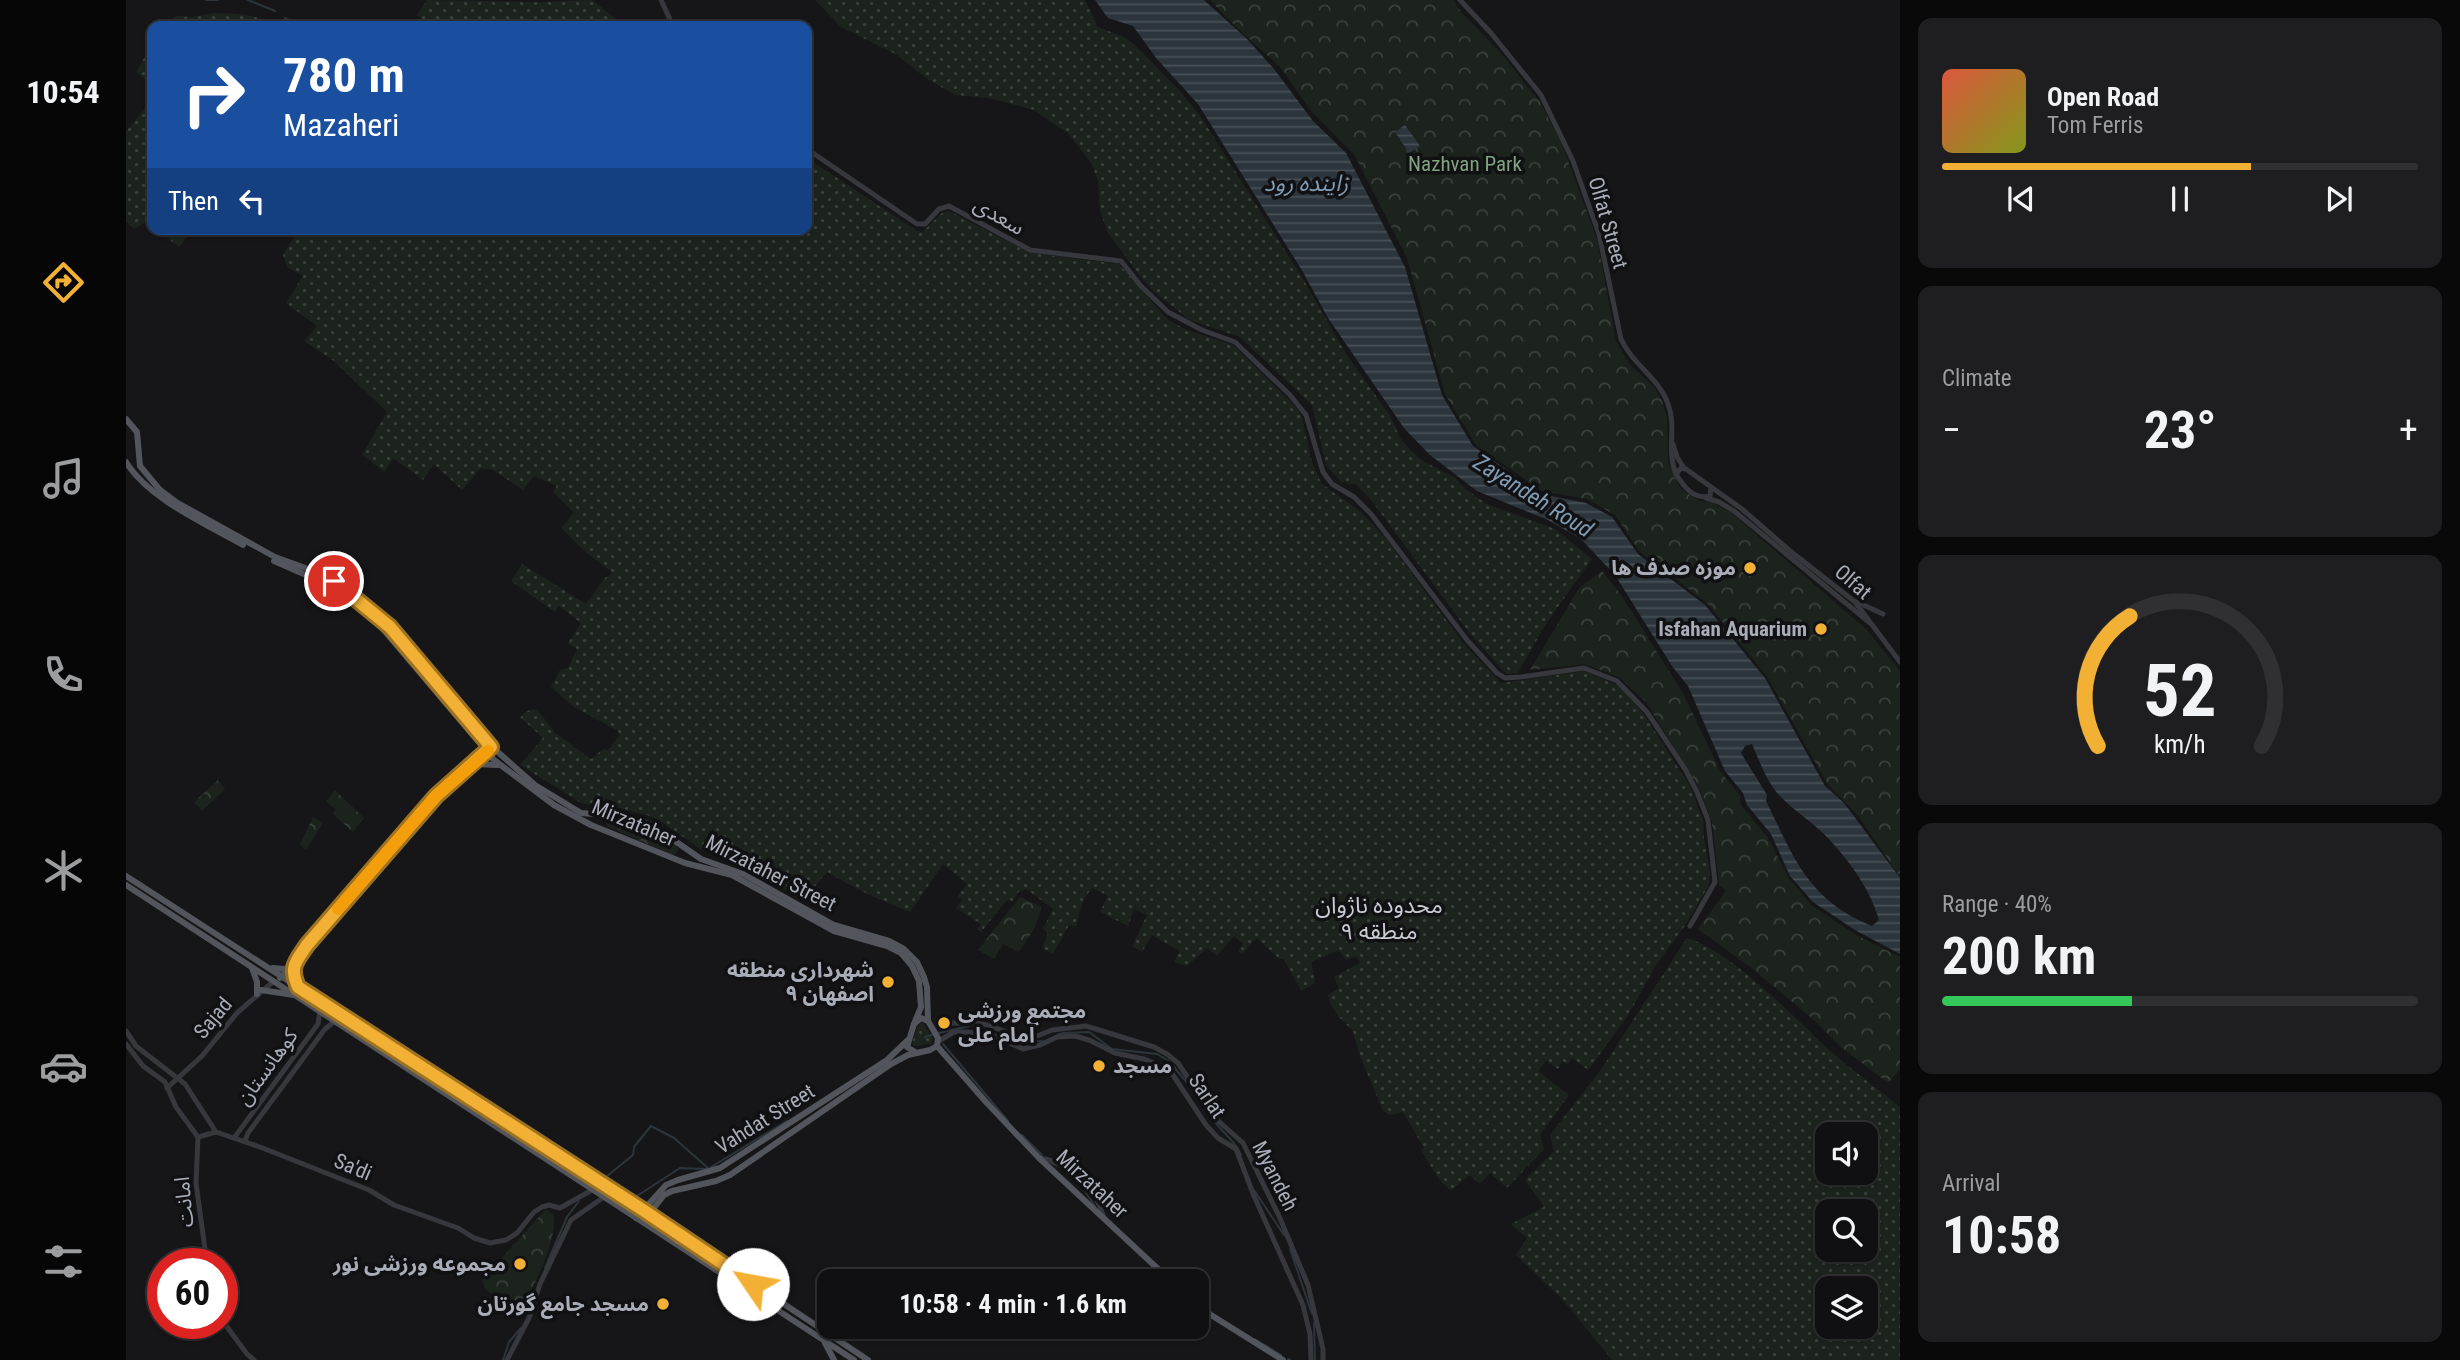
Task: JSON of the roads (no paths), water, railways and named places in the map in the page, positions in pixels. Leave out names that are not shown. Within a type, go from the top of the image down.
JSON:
[{"type":"main road","name":"Mirzataher Street","points":[[126,419],[137,432],[141,466],[149,478],[176,502],[275,557],[307,571]]},
{"type":"main road","points":[[126,461],[138,455]]},
{"type":"main road","name":"Mirzataher Street","points":[[126,461],[133,471],[174,506],[262,555],[318,575],[353,596],[390,627],[488,750]]},
{"type":"main road","name":"Mirzataher Street","points":[[318,575],[386,631],[477,743],[556,799],[581,813],[616,815],[640,820],[666,833],[701,859],[743,874],[834,925],[889,941],[904,949],[917,962],[924,977],[928,991],[929,1020]]},
{"type":"main road","points":[[475,760],[477,743]]},
{"type":"main road","points":[[274,981],[293,965],[312,939],[438,794],[488,750]]},
{"type":"main road","name":"Mirzataher","points":[[488,750],[500,766],[554,805],[604,831],[697,867],[732,875],[834,931],[887,946],[901,953],[912,966],[919,981],[920,1007],[914,1024]]},
{"type":"main road","points":[[475,760],[500,766]]},
{"type":"main road","points":[[604,815],[601,821],[604,831]]},
{"type":"main road","points":[[674,858],[683,845]]},
{"type":"main road","points":[[126,876],[646,1212],[865,1359]]},
{"type":"main road","points":[[126,885],[817,1336]]},
{"type":"main road","points":[[268,967],[285,969],[293,965]]},
{"type":"main road","points":[[293,965],[293,975],[298,987]]},
{"type":"main road","points":[[251,966],[259,992],[296,995]]},
{"type":"main road","points":[[921,1018],[929,1020],[938,1044],[930,1050],[917,1052],[908,1047],[914,1024],[921,1018]]},
{"type":"main road","name":"Vahdat Street","points":[[640,1220],[673,1181],[720,1168],[880,1065],[896,1054],[909,1039]]},
{"type":"main road","name":"Mirzataher","points":[[938,1044],[986,1102],[1039,1158],[1158,1269]]},
{"type":"main road","name":"Vahdat Street","points":[[654,1202],[672,1191],[724,1178],[891,1064],[917,1052]]},
{"type":"main road","points":[[772,1133],[770,1138],[778,1142]]},
{"type":"main road","points":[[758,1142],[765,1143],[766,1150]]},
{"type":"main road","points":[[630,1202],[654,1202],[660,1222]]},
{"type":"main road","points":[[1209,1313],[1283,1360]]},
{"type":"main road","points":[[822,1339],[834,1360]]},
{"type":"main road","points":[[822,1339],[854,1360]]},
{"type":"street","points":[[661,0],[671,21]]},
{"type":"street","name":"Olfat Street","points":[[1460,0],[1532,84],[1550,112],[1573,161],[1595,221],[1621,339],[1632,359],[1663,393],[1671,411],[1671,453],[1676,474]]},
{"type":"street","name":"سعدی","points":[[812,152],[917,224],[926,224],[940,209],[949,206],[1030,250],[1121,261],[1141,286],[1168,312],[1202,330],[1235,342],[1290,394],[1306,415],[1323,472],[1332,484],[1354,497],[1371,514],[1467,640],[1497,673],[1506,678],[1584,668],[1617,681],[1636,699],[1685,769],[1708,820],[1715,882],[1690,926]]},
{"type":"street","points":[[1672,430],[1677,457],[1684,468],[1678,469],[1676,474],[1692,493],[1706,498],[1712,494],[1711,487]]},
{"type":"street","name":"Olfat","points":[[1684,468],[1724,496],[1857,604],[1872,625]]},
{"type":"street","points":[[1719,502],[1718,497],[1724,496]]},
{"type":"street","name":"Olfat","points":[[1706,498],[1734,511],[1872,625]]},
{"type":"street","points":[[1854,612],[1857,604],[1883,614]]},
{"type":"street","points":[[1872,625],[1900,662]]},
{"type":"street","name":"Sajad","points":[[167,1088],[180,1079],[202,1056],[236,1013],[274,981]]},
{"type":"street","name":"کوهانستان","points":[[234,1138],[318,1024],[320,1011]]},
{"type":"street","name":"کوهانستان","points":[[245,1141],[248,1133],[325,1029],[335,1021]]},
{"type":"street","points":[[318,1024],[323,1022],[325,1029]]},
{"type":"street","name":"Myandeh","points":[[943,1023],[953,1028],[981,1027],[1021,1037],[1086,1026],[1154,1047],[1178,1063],[1215,1118],[1243,1143],[1288,1235],[1323,1349],[1323,1360]]},
{"type":"street","name":"Sarlat","points":[[953,1028],[981,1027],[994,1037],[1023,1049],[1057,1037],[1074,1036],[1115,1053],[1160,1064],[1169,1069],[1206,1125],[1236,1149],[1254,1196],[1303,1287],[1311,1360]]},
{"type":"street","points":[[938,1044],[953,1028]]},
{"type":"street","points":[[126,1031],[136,1046],[159,1066],[180,1079],[216,1132],[198,1138],[176,1107],[165,1082],[143,1066],[126,1044]]},
{"type":"street","name":"Sa'di","points":[[216,1132],[369,1190],[394,1205],[458,1228],[490,1243],[515,1234],[534,1212],[542,1207],[560,1208],[592,1190]]},
{"type":"street","name":"امانت","points":[[198,1138],[196,1183],[205,1248]]},
{"type":"street","points":[[1039,1158],[1062,1163],[1077,1174],[1099,1200],[1104,1218]]},
{"type":"street","points":[[506,1360],[529,1318],[540,1284],[571,1220],[604,1198]]},
{"type":"street","name":"Myandeh","points":[[1276,1241],[1288,1235]]},
{"type":"street","points":[[236,1339],[254,1360]]},
{"type":"water","name":"زاینده رود","points":[[1095,0],[1204,0],[1247,39],[1274,69],[1313,121],[1346,153],[1405,267],[1442,395],[1473,446],[1541,494],[1586,503],[1612,517],[1638,554],[1705,605],[1765,678],[1825,786],[1844,803],[1900,878],[1900,954],[1855,930],[1813,902],[1790,876],[1771,834],[1747,805],[1743,793],[1725,771],[1688,686],[1672,666],[1615,575],[1581,539],[1548,520],[1477,491],[1430,455],[1404,428],[1328,318],[1303,272],[1198,104],[1157,59],[1133,26],[1108,18]],"holes":[[[1752,744],[1775,790],[1825,835],[1857,874],[1879,920],[1872,926],[1832,904],[1795,859],[1766,801],[1767,795],[1741,753],[1745,746]]]},
{"type":"water","points":[[1405,125],[1420,146],[1409,153],[1395,132]]},
{"type":"waterway","points":[[206,0],[218,0]]},
{"type":"waterway","points":[[248,0],[275,11]]},
{"type":"waterway","points":[[285,18],[291,21]]},
{"type":"waterway","points":[[939,1033],[969,1026]]},
{"type":"waterway","points":[[1057,1035],[1089,1032],[1112,1049],[1157,1054],[1169,1061],[1194,1091]]},
{"type":"waterway","points":[[1001,1033],[1025,1042],[1042,1041]]},
{"type":"waterway","points":[[925,1037],[934,1034]]},
{"type":"waterway","points":[[943,1044],[1008,1121]]},
{"type":"waterway","points":[[1213,1119],[1236,1145],[1241,1155]]},
{"type":"waterway","points":[[711,1167],[787,1121]]},
{"type":"waterway","points":[[601,1181],[633,1155],[634,1147],[651,1126],[674,1138],[708,1168]]},
{"type":"waterway","points":[[1022,1135],[1042,1155]]},
{"type":"waterway","points":[[1051,1163],[1065,1169]]},
{"type":"waterway","points":[[637,1196],[680,1168],[706,1169]]},
{"type":"waterway","points":[[1075,1176],[1095,1206]]},
{"type":"waterway","points":[[1254,1190],[1284,1235]]},
{"type":"waterway","points":[[545,1268],[567,1217],[579,1201]]},
{"type":"waterway","points":[[1290,1249],[1312,1314]]},
{"type":"waterway","points":[[1314,1323],[1315,1360]]},
{"type":"waterway","points":[[503,1360],[509,1342],[521,1328]]},
{"type":"waterway","points":[[1255,1339],[1281,1355]]},
{"type":"place","name":"موزه صدف ها","points":[[1750,568]]},
{"type":"place","name":"Isfahan Aquarium","points":[[1821,629]]},
{"type":"place","name":"شهرداری منطقه ۹ اصفهان","points":[[888,982]]},
{"type":"place","name":"مجتمع ورزشی امام علی","points":[[944,1023]]},
{"type":"place","name":"مسجد","points":[[1099,1066]]},
{"type":"place","name":"مجموعه ورزشی نور","points":[[520,1264]]},
{"type":"place","name":"مسجد جامع گورتان","points":[[663,1304]]},
{"type":"district","name":"محدوده ناژوان منطقه ۹","points":[[1379,918]]},
{"type":"park label","name":"Nazhvan Park","points":[[1465,164]]},
{"type":"water label","name":"Zayandeh Roud","points":[[1533,496]]}]
